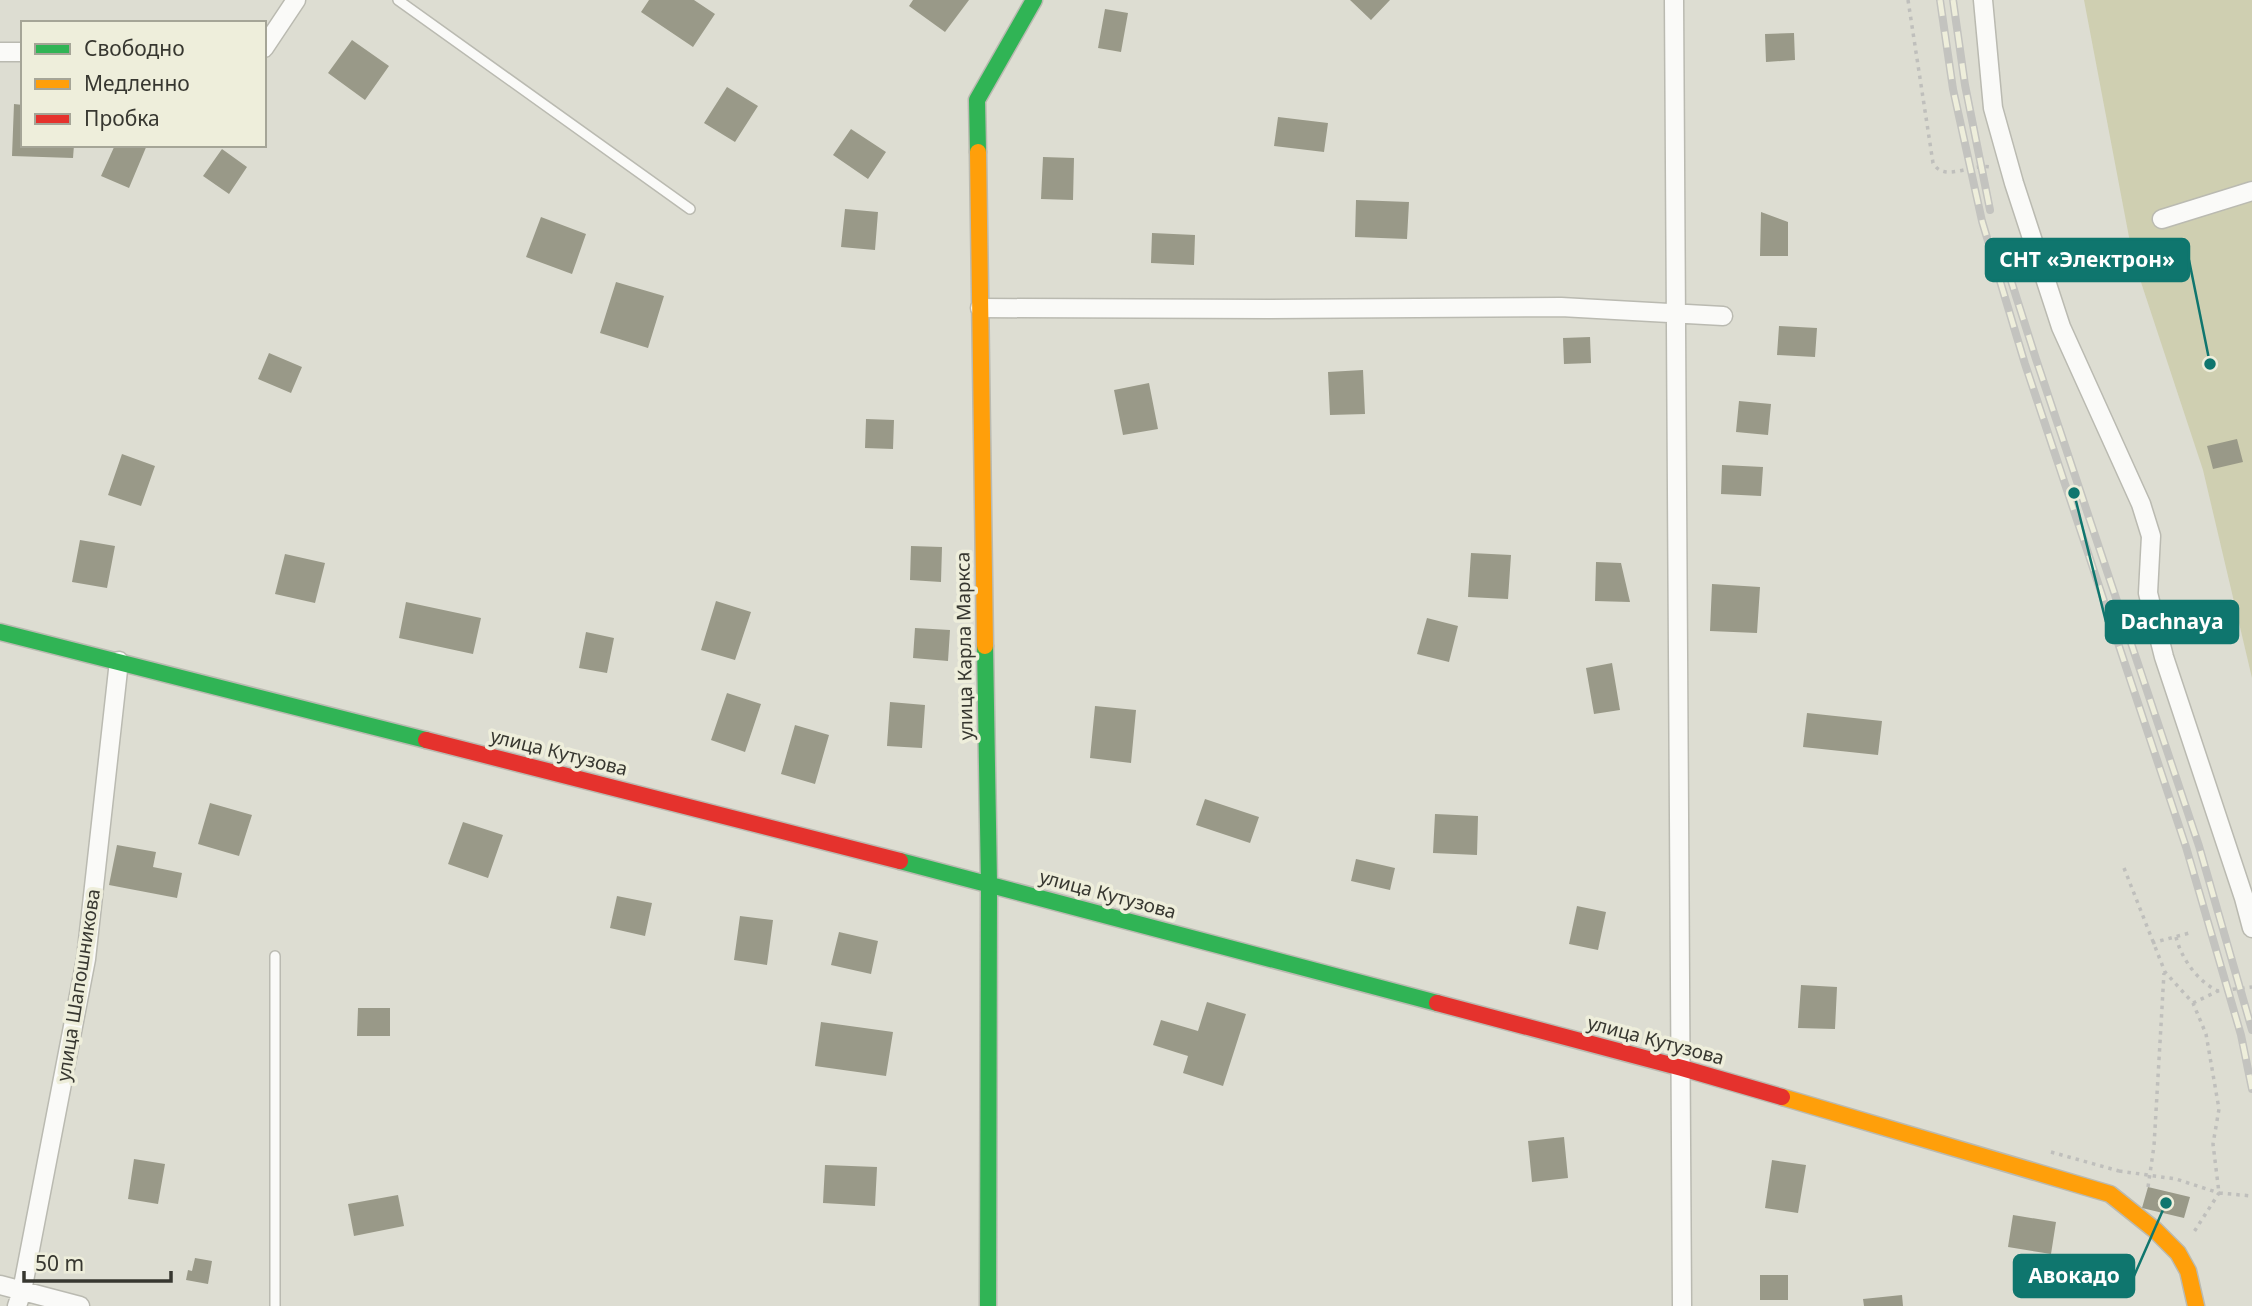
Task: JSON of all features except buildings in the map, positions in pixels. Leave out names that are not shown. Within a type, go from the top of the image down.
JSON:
[{"type":"street","points":[[266,45],[296,0]]},
{"type":"street","name":"улица Карла Маркса","points":[[988,1306],[989,884],[977,100],[1034,0]]},
{"type":"street","points":[[1674,0],[1682,1306]]},
{"type":"street","points":[[1983,0],[1993,107],[2014,183],[2061,327],[2141,504],[2151,536],[2148,593],[2161,644],[2248,897],[2252,928]]},
{"type":"street","points":[[0,52],[21,52]]},
{"type":"street","points":[[2162,219],[2252,191]]},
{"type":"street","points":[[980,308],[1269,310],[1561,307],[1723,316]]},
{"type":"street","name":"улица Кутузова","points":[[0,632],[989,884],[1682,1068],[2110,1194],[2180,1254]]},
{"type":"street","name":"улица Шапошникова","points":[[19,1298],[86,959],[119,661]]},
{"type":"street","points":[[2180,1254],[2192,1281],[2196,1306]]},
{"type":"street","points":[[0,1285],[19,1298],[80,1306]]},
{"type":"lane","points":[[398,0],[690,209]]},
{"type":"lane","points":[[275,956],[275,1306]]},
{"type":"path","points":[[1908,0],[1933,163],[1944,173],[1981,165],[2000,169],[2014,183]]},
{"type":"path","points":[[2124,868],[2165,972],[2193,1003],[2206,1034],[2219,1109],[2213,1144],[2219,1193],[2180,1254]]},
{"type":"path","points":[[2152,943],[2193,932]]},
{"type":"path","points":[[2176,937],[2191,967],[2209,987],[2218,991]]},
{"type":"path","points":[[2148,1187],[2154,1146],[2165,972]]},
{"type":"path","points":[[2193,1003],[2218,991],[2252,988]]},
{"type":"path","points":[[2110,1194],[2119,1171],[2176,1179],[2219,1193],[2252,1196]]},
{"type":"green space","points":[[2084,0],[2252,0],[2252,678],[2203,470],[2133,258]]},
{"type":"railway","points":[[1940,0],[1953,89],[1982,221],[2025,364],[2186,847],[2241,1035],[2252,1089]]},
{"type":"railway","points":[[1953,0],[1965,85],[1990,210]]},
{"type":"railway","points":[[2009,274],[2199,846],[2252,1030]]},
{"type":"traffic: fast","points":[[978,152],[977,100],[1034,0]]},
{"type":"traffic: fast","points":[[0,632],[426,740]]},
{"type":"traffic: fast","points":[[985,646],[989,884],[988,1306]]},
{"type":"traffic: fast","points":[[900,861],[1437,1003]]},
{"type":"traffic: slow","points":[[978,152],[985,646]]},
{"type":"traffic: slow","points":[[1782,1097],[2110,1194],[2155,1230],[2178,1253],[2188,1271],[2196,1306]]},
{"type":"traffic: jam","points":[[426,740],[900,861]]},
{"type":"traffic: jam","points":[[1437,1003],[1782,1097]]},
{"type":"place","name":"СНТ «Электрон»","points":[[2210,364]]},
{"type":"place","name":"Dachnaya","points":[[2074,493]]},
{"type":"place","name":"Авокадо","points":[[2166,1203]]}]
